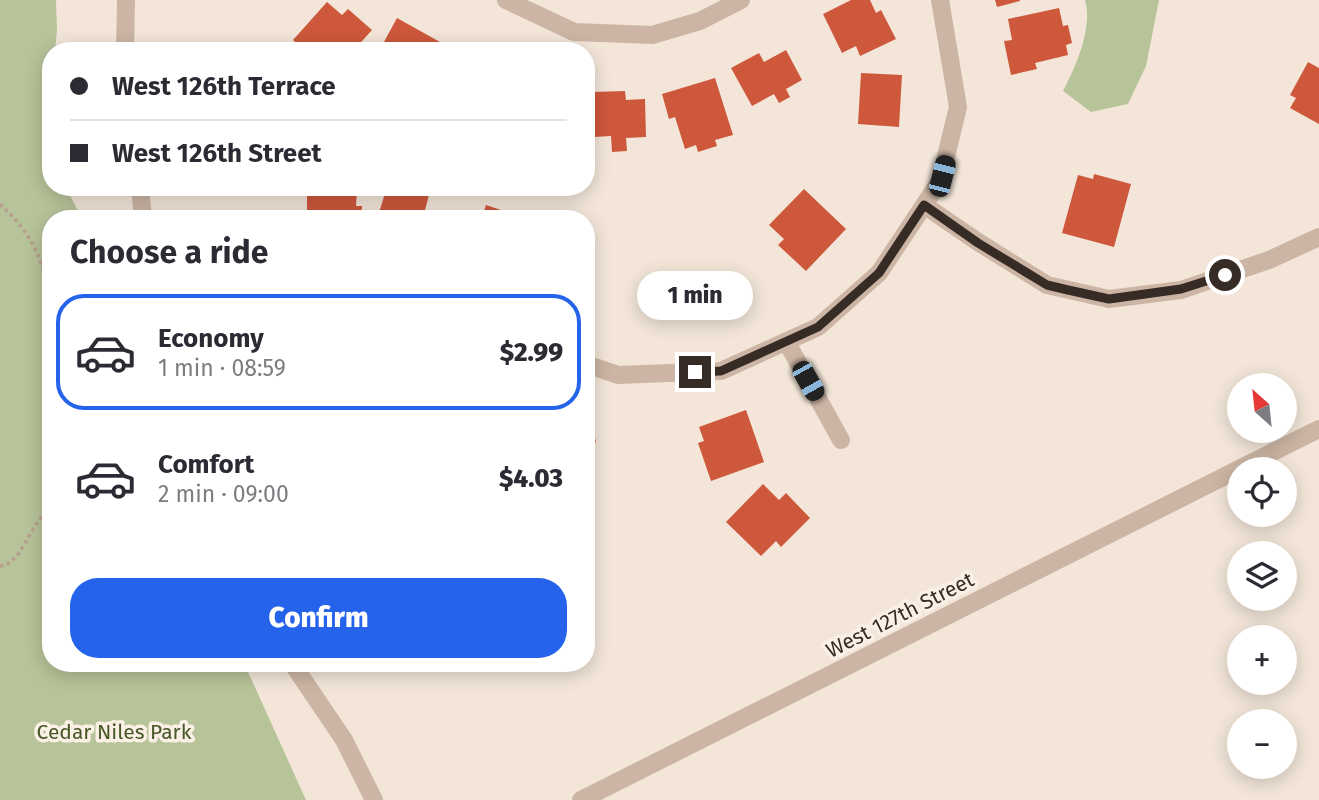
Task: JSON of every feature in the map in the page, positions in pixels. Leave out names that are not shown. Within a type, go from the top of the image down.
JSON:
[{"type":"street","points":[[125,42],[126,0]]},
{"type":"street","points":[[506,0],[574,32],[652,36],[700,21],[741,0]]},
{"type":"street","points":[[595,367],[618,375],[721,371],[818,327],[879,273],[940,181],[958,107],[940,0]]},
{"type":"street","points":[[924,205],[978,243],[1047,285],[1109,299],[1181,289],[1269,260],[1319,237]]},
{"type":"street","points":[[786,341],[841,440]]},
{"type":"street","name":"West 127th Street","points":[[1263,457],[1319,429]]},
{"type":"street","name":"West 127th Street","points":[[581,800],[1227,475]]},
{"type":"street","points":[[298,672],[344,740],[374,800]]},
{"type":"path","points":[[0,204],[27,233],[42,264]]},
{"type":"path","points":[[0,566],[8,565],[14,560],[42,515]]},
{"type":"green space","name":"Cedar Niles Park","points":[[0,0],[56,0],[56,42],[42,42],[42,196],[70,196],[78,210],[42,210],[42,672],[248,672],[306,800],[0,800]]},
{"type":"green space","points":[[1085,0],[1159,0],[1146,66],[1128,104],[1091,112],[1063,91],[1078,59],[1085,34]]},
{"type":"building","points":[[851,0],[870,0],[876,13],[881,10],[896,39],[860,56],[856,46],[842,53],[823,14]]},
{"type":"building","points":[[995,0],[1020,0],[1020,1],[997,7]]},
{"type":"building","points":[[327,2],[342,15],[348,9],[372,30],[361,42],[293,40]]},
{"type":"building","points":[[1059,8],[1063,26],[1068,25],[1072,43],[1066,45],[1068,55],[1035,63],[1037,69],[1011,75],[1004,41],[1012,40],[1008,19]]},
{"type":"building","points":[[397,18],[440,42],[384,42]]},
{"type":"building","points":[[786,50],[802,80],[786,89],[790,97],[779,103],[774,94],[752,106],[731,68],[759,53],[764,62]]},
{"type":"building","points":[[1308,62],[1319,68],[1319,124],[1290,108],[1296,98],[1290,95]]},
{"type":"building","points":[[861,73],[902,75],[899,127],[858,124]]},
{"type":"building","points":[[715,78],[733,135],[715,140],[717,146],[698,152],[696,145],[685,149],[675,117],[669,119],[662,94]]},
{"type":"building","points":[[625,91],[626,100],[645,99],[646,137],[626,138],[627,151],[612,152],[611,136],[595,137],[595,92]]},
{"type":"building","points":[[1094,174],[1131,184],[1114,247],[1062,233],[1078,175],[1093,179]]},
{"type":"building","points":[[804,189],[846,229],[806,271],[778,245],[784,239],[769,225]]},
{"type":"building","points":[[307,196],[357,196],[356,206],[362,206],[362,210],[307,210]]},
{"type":"building","points":[[384,196],[429,196],[425,210],[380,210]]},
{"type":"building","points":[[486,205],[501,210],[484,210]]},
{"type":"building","points":[[746,410],[764,462],[711,481],[698,443],[704,441],[699,427]]},
{"type":"building","points":[[763,484],[779,500],[786,493],[810,518],[781,547],[776,541],[761,556],[726,522]]},
{"type":"route","points":[[695,372],[721,371],[818,327],[879,273],[924,205],[978,243],[1047,285],[1068,290],[1109,299],[1181,289],[1225,275]]}]
